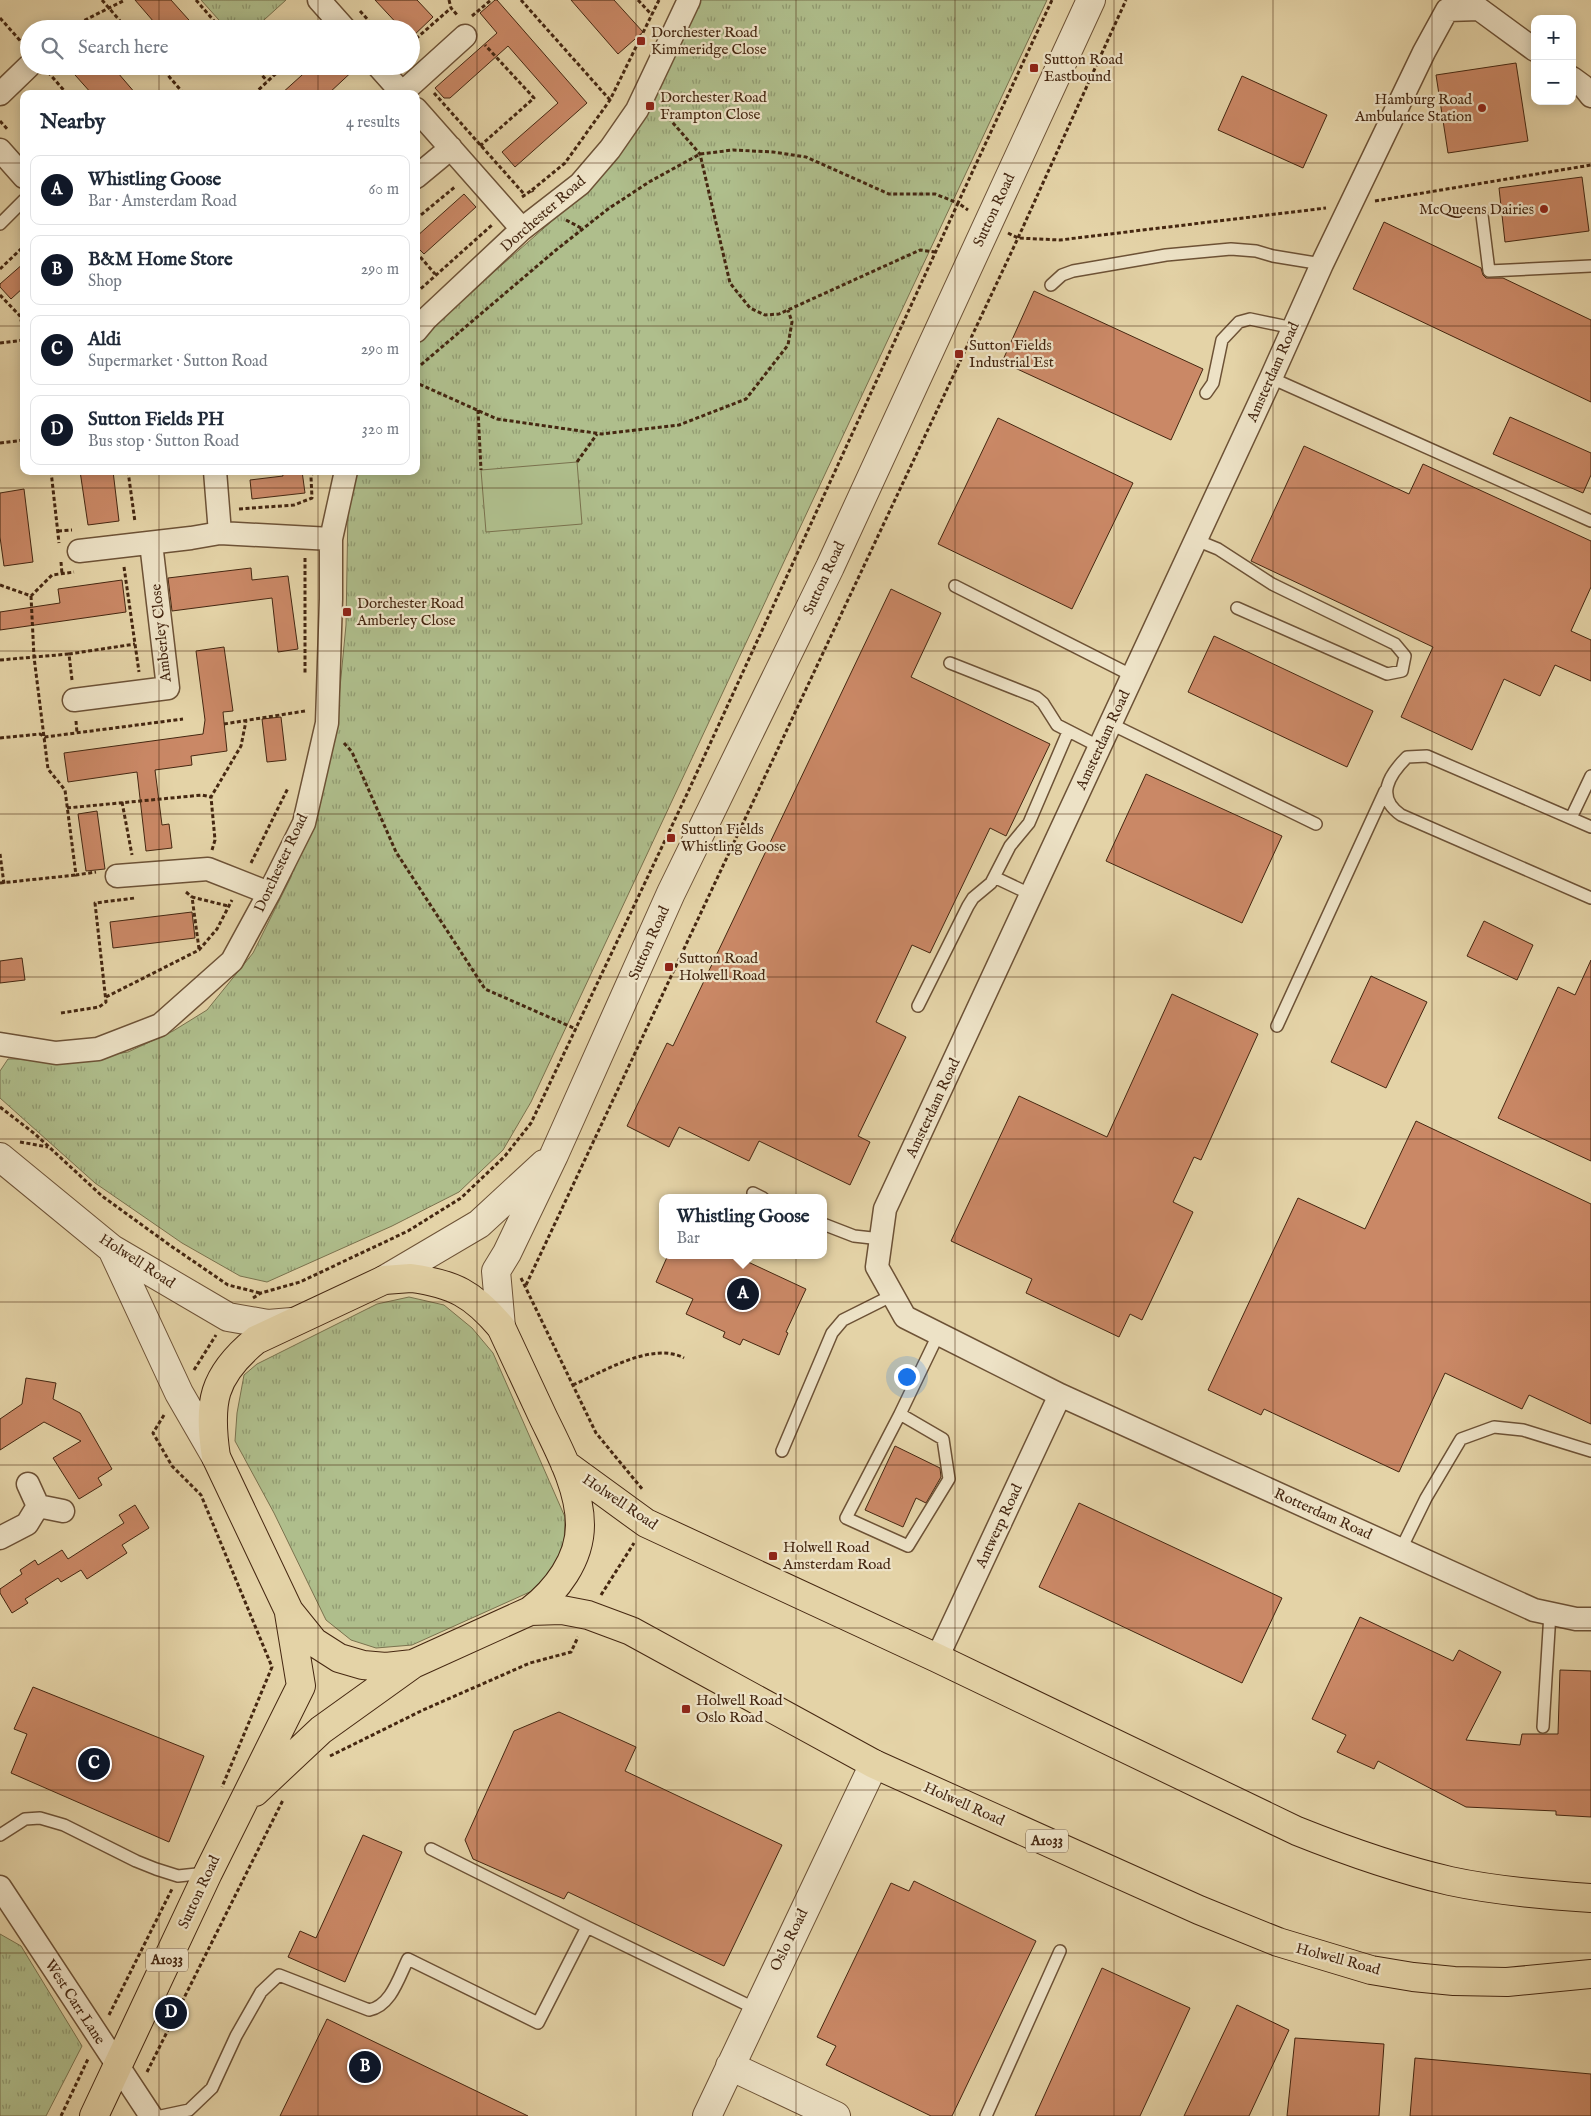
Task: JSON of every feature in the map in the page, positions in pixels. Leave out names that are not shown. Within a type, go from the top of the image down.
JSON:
[{"type":"highway","points":[[411,1278],[432,1281],[472,1297],[501,1327],[565,1464],[577,1502],[580,1525],[578,1543],[572,1561],[546,1598],[530,1611],[413,1664],[386,1667],[363,1665],[339,1658],[314,1642],[289,1611],[216,1457],[212,1429],[213,1406],[217,1387],[226,1371],[239,1354],[256,1340],[292,1322],[384,1280],[411,1278]]},
{"type":"highway","name":"Holwell Road","points":[[565,1464],[646,1524],[937,1658],[1297,1831],[1352,1852],[1451,1881],[1502,1890],[1591,1898]]},
{"type":"highway","name":"Holwell Road","points":[[530,1611],[562,1610],[588,1615],[631,1631],[874,1764],[1199,1910],[1278,1942],[1371,1970],[1413,1977],[1454,1981],[1507,1982],[1591,1974]]},
{"type":"highway","name":"A1033","points":[[230,1800],[301,1686],[289,1611]]},
{"type":"highway","name":"A1033","points":[[230,1800],[321,1730],[413,1664]]},
{"type":"highway","name":"Sutton Road","points":[[94,2116],[208,1873],[230,1800]]},
{"type":"street","points":[[319,0],[337,20]]},
{"type":"street","name":"Dorchester Road","points":[[420,326],[522,229],[580,184],[610,149],[636,110],[689,0]]},
{"type":"street","name":"Sutton Road","points":[[501,1327],[496,1271],[507,1253],[554,1155],[671,893],[830,567],[1091,0]]},
{"type":"street","points":[[1450,5],[1479,10],[1531,47]]},
{"type":"street","name":"Amsterdam Road","points":[[1060,1395],[905,1317],[877,1267],[885,1209],[1032,895],[1322,264],[1424,52],[1450,5]]},
{"type":"street","points":[[407,90],[470,28]]},
{"type":"street","points":[[0,94],[20,75]]},
{"type":"street","points":[[386,75],[399,90]]},
{"type":"street","points":[[1576,81],[1591,96]]},
{"type":"street","points":[[420,113],[522,229]]},
{"type":"street","points":[[420,173],[451,148]]},
{"type":"street","points":[[0,150],[20,172]]},
{"type":"street","points":[[215,475],[220,533]]},
{"type":"street","name":"Dorchester Road","points":[[0,1044],[56,1053],[98,1049],[160,1025],[232,961],[304,823],[327,722],[331,599],[330,539],[345,475]]},
{"type":"street","points":[[69,557],[152,552],[220,533],[330,539]]},
{"type":"street","name":"Amberley Close","points":[[74,700],[142,693],[168,688],[152,552]]},
{"type":"street","points":[[118,874],[206,870],[269,893]]},
{"type":"street","name":"Holwell Road","points":[[8,1149],[112,1249],[228,1316],[268,1324],[292,1322]]},
{"type":"street","name":"Sutton Road","points":[[384,1280],[479,1224],[554,1155]]},
{"type":"street","points":[[112,1249],[180,1393],[216,1457]]},
{"type":"street","name":"Rotterdam Road","points":[[1060,1395],[1534,1610],[1576,1619],[1591,1619]]},
{"type":"street","name":"Antwerp Road","points":[[937,1658],[1060,1395]]},
{"type":"street","points":[[28,1484],[38,1506]]},
{"type":"street","points":[[38,1506],[63,1511]]},
{"type":"street","points":[[0,1538],[27,1524],[38,1506]]},
{"type":"street","name":"Oslo Road","points":[[707,2116],[756,2009],[874,1764]]},
{"type":"street","name":"West Carr Lane","points":[[0,1887],[151,2116]]},
{"type":"street","points":[[730,2066],[836,2116]]},
{"type":"lane","points":[[0,224],[20,204]]},
{"type":"lane","points":[[1482,215],[1489,271],[1591,266]]},
{"type":"lane","points":[[1051,285],[1062,275],[1073,272],[1166,255],[1232,249],[1256,251],[1322,264]]},
{"type":"lane","points":[[1206,392],[1213,383],[1222,340],[1239,322],[1250,319],[1293,328]]},
{"type":"lane","points":[[1271,378],[1591,521]]},
{"type":"lane","points":[[1196,540],[1218,549],[1272,584],[1395,644],[1405,656],[1402,671],[1387,674],[1237,608]]},
{"type":"lane","points":[[955,586],[1133,676]]},
{"type":"lane","points":[[950,662],[1036,696],[1044,703],[1057,724],[1068,732],[1100,747]]},
{"type":"lane","points":[[1111,724],[1316,824]]},
{"type":"lane","points":[[918,1006],[968,906],[973,898],[991,883],[1010,846],[1029,823],[1068,732]]},
{"type":"lane","points":[[1278,1026],[1396,768],[1407,757],[1427,756],[1591,827]]},
{"type":"lane","points":[[1571,818],[1591,776]]},
{"type":"lane","points":[[1386,790],[1387,800],[1394,810],[1401,815],[1591,898]]},
{"type":"lane","points":[[994,877],[1032,895]]},
{"type":"lane","points":[[827,1226],[854,1236],[881,1239]]},
{"type":"lane","points":[[782,1451],[832,1333],[844,1320],[893,1295]]},
{"type":"lane","points":[[900,1414],[943,1439],[950,1479],[908,1546],[846,1518],[900,1414],[938,1335]]},
{"type":"lane","points":[[1401,1550],[1426,1498],[1462,1439],[1494,1427],[1523,1430],[1591,1451]]},
{"type":"lane","points":[[1544,1727],[1550,1614]]},
{"type":"lane","points":[[0,1835],[25,1819],[40,1818],[64,1825],[136,1861],[178,1876],[208,1873]]},
{"type":"lane","points":[[431,1849],[756,2009]]},
{"type":"lane","points":[[161,2116],[189,2110],[212,2088],[236,2036],[261,1992],[279,1975],[368,2010],[378,2008],[387,2001],[408,1959],[538,2023],[587,1927]]},
{"type":"lane","points":[[986,2116],[1060,1951]]},
{"type":"path","points":[[102,0],[119,20]]},
{"type":"path","points":[[84,20],[125,0]]},
{"type":"path","points":[[196,0],[214,20]]},
{"type":"path","points":[[449,0],[451,8],[534,98],[480,146]]},
{"type":"path","points":[[470,28],[491,0]]},
{"type":"path","points":[[521,0],[610,100]]},
{"type":"path","points":[[638,0],[652,15]]},
{"type":"path","points":[[532,190],[565,163],[610,100],[659,0]]},
{"type":"path","points":[[230,1800],[272,1668],[201,1495],[172,1466],[153,1433],[228,1316],[261,1293],[300,1282],[408,1231],[460,1198],[505,1156],[531,1124],[687,794],[1052,0]]},
{"type":"path","points":[[327,1758],[423,1710],[530,1663],[571,1652],[588,1615],[646,1524],[653,1501],[596,1433],[526,1285],[1018,238],[1126,0]]},
{"type":"path","points":[[357,7],[368,20]]},
{"type":"path","points":[[420,35],[451,8]]},
{"type":"path","points":[[0,18],[20,40]]},
{"type":"path","points":[[51,75],[64,90]]},
{"type":"path","points":[[168,75],[181,90]]},
{"type":"path","points":[[262,75],[267,81]]},
{"type":"path","points":[[258,90],[274,75]]},
{"type":"path","points":[[420,77],[525,195]]},
{"type":"path","points":[[643,96],[664,111],[700,154],[730,283],[750,308],[765,316],[779,314],[920,250],[935,252]]},
{"type":"path","points":[[420,366],[556,250],[608,209],[648,182],[700,154],[733,150],[772,152],[806,157],[889,194],[935,194],[958,203],[1018,238],[1060,240],[1351,205],[1591,165]]},
{"type":"path","points":[[420,216],[458,184]]},
{"type":"path","points":[[420,289],[493,224],[505,210]]},
{"type":"path","points":[[0,269],[20,250]]},
{"type":"path","points":[[420,256],[436,274]]},
{"type":"path","points":[[0,295],[20,316]]},
{"type":"path","points":[[420,384],[497,419],[597,434],[679,425],[746,399],[788,345],[792,322],[788,310]]},
{"type":"path","points":[[0,343],[20,340]]},
{"type":"path","points":[[478,410],[481,470]]},
{"type":"path","points":[[578,462],[597,434]]},
{"type":"path","points":[[0,443],[20,440]]},
{"type":"path","points":[[52,475],[69,557],[62,574]]},
{"type":"path","points":[[129,475],[135,522]]},
{"type":"path","points":[[115,567],[124,566],[152,552]]},
{"type":"path","points":[[295,556],[305,558],[305,682]]},
{"type":"path","points":[[62,574],[69,557]]},
{"type":"path","points":[[124,566],[146,724]]},
{"type":"path","points":[[30,596],[52,575],[62,574]]},
{"type":"path","points":[[0,585],[30,596]]},
{"type":"path","points":[[30,596],[34,657],[48,769],[65,790],[76,875]]},
{"type":"path","points":[[0,660],[69,654],[135,644]]},
{"type":"path","points":[[69,654],[77,733]]},
{"type":"path","points":[[304,719],[305,701]]},
{"type":"path","points":[[224,724],[305,711]]},
{"type":"path","points":[[0,738],[40,734],[45,738],[183,719]]},
{"type":"path","points":[[206,870],[215,840],[210,797],[241,746],[246,721]]},
{"type":"path","points":[[327,722],[352,752],[396,852],[485,990],[576,1029]]},
{"type":"path","points":[[106,997],[199,950],[217,929],[289,786]]},
{"type":"path","points":[[68,808],[202,795],[210,797]]},
{"type":"path","points":[[0,854],[2,884],[76,875],[118,874],[122,802]]},
{"type":"path","points":[[199,950],[192,897],[228,906]]},
{"type":"path","points":[[61,1012],[99,1007],[106,1002],[95,903]]},
{"type":"path","points":[[0,1107],[102,1196],[171,1246],[228,1285],[261,1293]]},
{"type":"path","points":[[8,1149],[49,1148]]},
{"type":"path","points":[[573,1385],[630,1360],[656,1352],[676,1354],[684,1358]]},
{"type":"path","points":[[136,2094],[283,1800]]},
{"type":"path","points":[[61,2116],[178,1876]]},
{"type":"green space","points":[[201,0],[286,0],[264,20],[219,20]]},
{"type":"green space","points":[[700,0],[1047,0],[531,1102],[503,1150],[459,1192],[392,1226],[267,1282],[240,1276],[182,1243],[95,1183],[0,1098],[0,1071],[8,1059],[83,1059],[128,1052],[173,1031],[207,1010],[253,953],[291,877],[336,729],[346,625],[348,509],[353,475],[420,475],[420,338],[584,193],[667,70]]},
{"type":"green space","points":[[577,462],[582,524],[486,532],[481,470]]},
{"type":"green space","points":[[409,1297],[444,1305],[472,1328],[493,1353],[565,1517],[564,1545],[554,1568],[532,1591],[412,1645],[376,1648],[351,1640],[326,1620],[274,1513],[235,1441],[237,1413],[244,1375],[257,1364],[377,1304]]},
{"type":"green space","points":[[0,1934],[21,1946],[82,2046],[46,2116],[0,2116]]},
{"type":"building","points":[[135,0],[171,0],[189,20],[152,20]]},
{"type":"building","points":[[375,0],[417,0],[433,17],[420,29],[420,20],[394,20]]},
{"type":"building","points":[[495,0],[587,103],[515,167],[502,152],[558,103],[508,46],[450,98],[444,98],[435,88],[497,33],[480,13]]},
{"type":"building","points":[[571,0],[614,0],[643,32],[618,54]]},
{"type":"building","name":"Hamburg Road Ambulance Station","points":[[1516,63],[1528,141],[1448,153],[1436,75]]},
{"type":"building","points":[[75,75],[120,75],[133,90],[88,90]]},
{"type":"building","points":[[302,75],[348,75],[332,90],[285,90]]},
{"type":"building","points":[[1242,76],[1327,115],[1303,168],[1218,130]]},
{"type":"building","name":"McQueens Dairies","points":[[1582,177],[1589,231],[1505,242],[1499,188]]},
{"type":"building","points":[[464,194],[476,207],[424,254],[420,250],[420,233]]},
{"type":"building","points":[[1384,222],[1481,268],[1486,278],[1503,278],[1591,320],[1591,402],[1353,289]]},
{"type":"building","points":[[20,266],[20,291],[11,299],[0,287],[0,284]]},
{"type":"building","points":[[1034,291],[1203,369],[1171,440],[1002,362]]},
{"type":"building","points":[[1510,417],[1591,453],[1591,475],[1583,493],[1493,454]]},
{"type":"building","points":[[998,418],[1133,483],[1072,609],[938,544]]},
{"type":"building","points":[[1304,446],[1409,494],[1423,464],[1591,541],[1591,587],[1571,631],[1591,640],[1591,681],[1555,665],[1540,696],[1504,679],[1472,750],[1401,717],[1433,647],[1251,561]]},
{"type":"building","points":[[81,475],[113,475],[119,521],[88,525]]},
{"type":"building","points":[[303,475],[305,493],[252,499],[250,480]]},
{"type":"building","points":[[24,489],[33,562],[4,566],[0,537],[0,493]]},
{"type":"building","points":[[251,568],[252,580],[288,576],[298,649],[278,652],[272,598],[172,611],[168,578]]},
{"type":"building","points":[[122,580],[126,612],[0,630],[0,612],[60,603],[58,589]]},
{"type":"building","points":[[891,589],[941,613],[911,677],[1050,744],[1006,836],[990,828],[930,953],[912,945],[876,1022],[906,1037],[858,1136],[870,1142],[850,1185],[759,1141],[749,1161],[679,1127],[669,1147],[627,1126],[667,1043],[673,1046]]},
{"type":"building","points":[[1214,636],[1373,711],[1347,767],[1188,692]]},
{"type":"building","points":[[224,647],[233,711],[223,712],[227,751],[191,756],[192,765],[155,770],[162,825],[169,824],[172,848],[146,851],[137,772],[68,782],[64,753],[203,734],[205,720],[196,651]]},
{"type":"building","points":[[281,717],[286,760],[267,762],[262,719]]},
{"type":"building","points":[[1146,774],[1282,836],[1242,923],[1106,861]]},
{"type":"building","points":[[97,811],[105,869],[86,871],[78,814]]},
{"type":"building","points":[[192,912],[195,938],[113,948],[110,922]]},
{"type":"building","points":[[1484,921],[1533,945],[1517,980],[1467,956]]},
{"type":"building","points":[[22,958],[25,980],[0,983],[0,961]]},
{"type":"building","points":[[1591,960],[1591,1161],[1498,1118],[1558,987],[1575,995]]},
{"type":"building","points":[[1371,976],[1427,1002],[1386,1088],[1331,1062]]},
{"type":"building","points":[[1172,994],[1258,1034],[1201,1160],[1194,1157],[1173,1202],[1193,1212],[1142,1320],[1130,1314],[1119,1337],[1026,1293],[1032,1279],[951,1241],[1019,1096],[1107,1137]]},
{"type":"building","points":[[1416,1121],[1591,1204],[1591,1424],[1529,1395],[1522,1409],[1445,1373],[1399,1472],[1264,1409],[1261,1415],[1208,1390],[1298,1198],[1365,1229]]},
{"type":"building","points":[[666,1259],[742,1259],[806,1289],[786,1332],[788,1333],[779,1355],[743,1339],[740,1345],[723,1337],[725,1332],[686,1314],[693,1299],[656,1282]]},
{"type":"building","points":[[26,1378],[56,1383],[53,1399],[80,1413],[112,1469],[98,1478],[102,1485],[79,1499],[53,1458],[81,1441],[44,1422],[0,1450],[0,1419],[22,1404]]},
{"type":"building","points":[[895,1446],[940,1468],[941,1477],[926,1503],[916,1498],[903,1527],[865,1510]]},
{"type":"building","points":[[1079,1503],[1282,1598],[1242,1683],[1039,1587]]},
{"type":"building","points":[[135,1505],[149,1528],[122,1545],[127,1553],[87,1579],[81,1570],[61,1582],[58,1578],[25,1599],[28,1603],[12,1613],[0,1593],[0,1589],[22,1574],[20,1570],[35,1560],[38,1565],[62,1550],[68,1559],[124,1523],[119,1515]]},
{"type":"building","points":[[1360,1617],[1453,1661],[1459,1650],[1501,1672],[1466,1740],[1520,1745],[1522,1734],[1558,1734],[1560,1670],[1591,1671],[1591,1817],[1556,1815],[1556,1811],[1466,1807],[1378,1761],[1374,1769],[1337,1752],[1346,1735],[1312,1719]]},
{"type":"building","points":[[33,1687],[204,1756],[169,1842],[11,1773],[27,1734],[14,1729]]},
{"type":"building","points":[[559,1712],[636,1747],[625,1771],[782,1845],[724,1966],[568,1892],[564,1899],[473,1859],[465,1840],[514,1731]]},
{"type":"building","points":[[363,1835],[402,1852],[345,1982],[288,1957],[300,1931],[316,1938]]},
{"type":"building","points":[[914,1881],[1036,1941],[952,2116],[931,2116],[826,2065],[836,2046],[817,2037],[891,1883],[909,1891]]},
{"type":"building","points":[[1102,1968],[1190,2008],[1140,2116],[1035,2116]]},
{"type":"building","points":[[1237,2005],[1289,2030],[1249,2116],[1184,2116]]},
{"type":"building","points":[[327,2019],[528,2116],[280,2116]]},
{"type":"building","points":[[1295,2038],[1384,2044],[1379,2116],[1287,2116]]},
{"type":"building","points":[[1415,2058],[1591,2074],[1591,2116],[1410,2116]]},
{"type":"place","name":"Dorchester Road Kimmeridge Close","points":[[641,41]]},
{"type":"place","name":"Sutton Road Eastbound","points":[[1034,68]]},
{"type":"place","name":"Dorchester Road Frampton Close","points":[[650,106]]},
{"type":"place","name":"Hamburg Road Ambulance Station","points":[[1482,108]]},
{"type":"place","name":"McQueens Dairies","points":[[1544,209]]},
{"type":"place","name":"Sutton Fields Industrial Est","points":[[959,354]]},
{"type":"place","name":"Dorchester Road Amberley Close","points":[[347,612]]},
{"type":"place","name":"Sutton Fields Whistling Goose","points":[[671,838]]},
{"type":"place","name":"Sutton Road Holwell Road","points":[[669,967]]},
{"type":"place","name":"Whistling Goose","points":[[743,1294]]},
{"type":"place","name":"Holwell Road Amsterdam Road","points":[[773,1556]]},
{"type":"place","name":"Holwell Road Oslo Road","points":[[686,1709]]},
{"type":"place","name":"Aldi","points":[[94,1764]]},
{"type":"place","name":"Sutton Fields PH","points":[[171,2013]]},
{"type":"place","name":"B&M Home Store","points":[[365,2067]]}]
